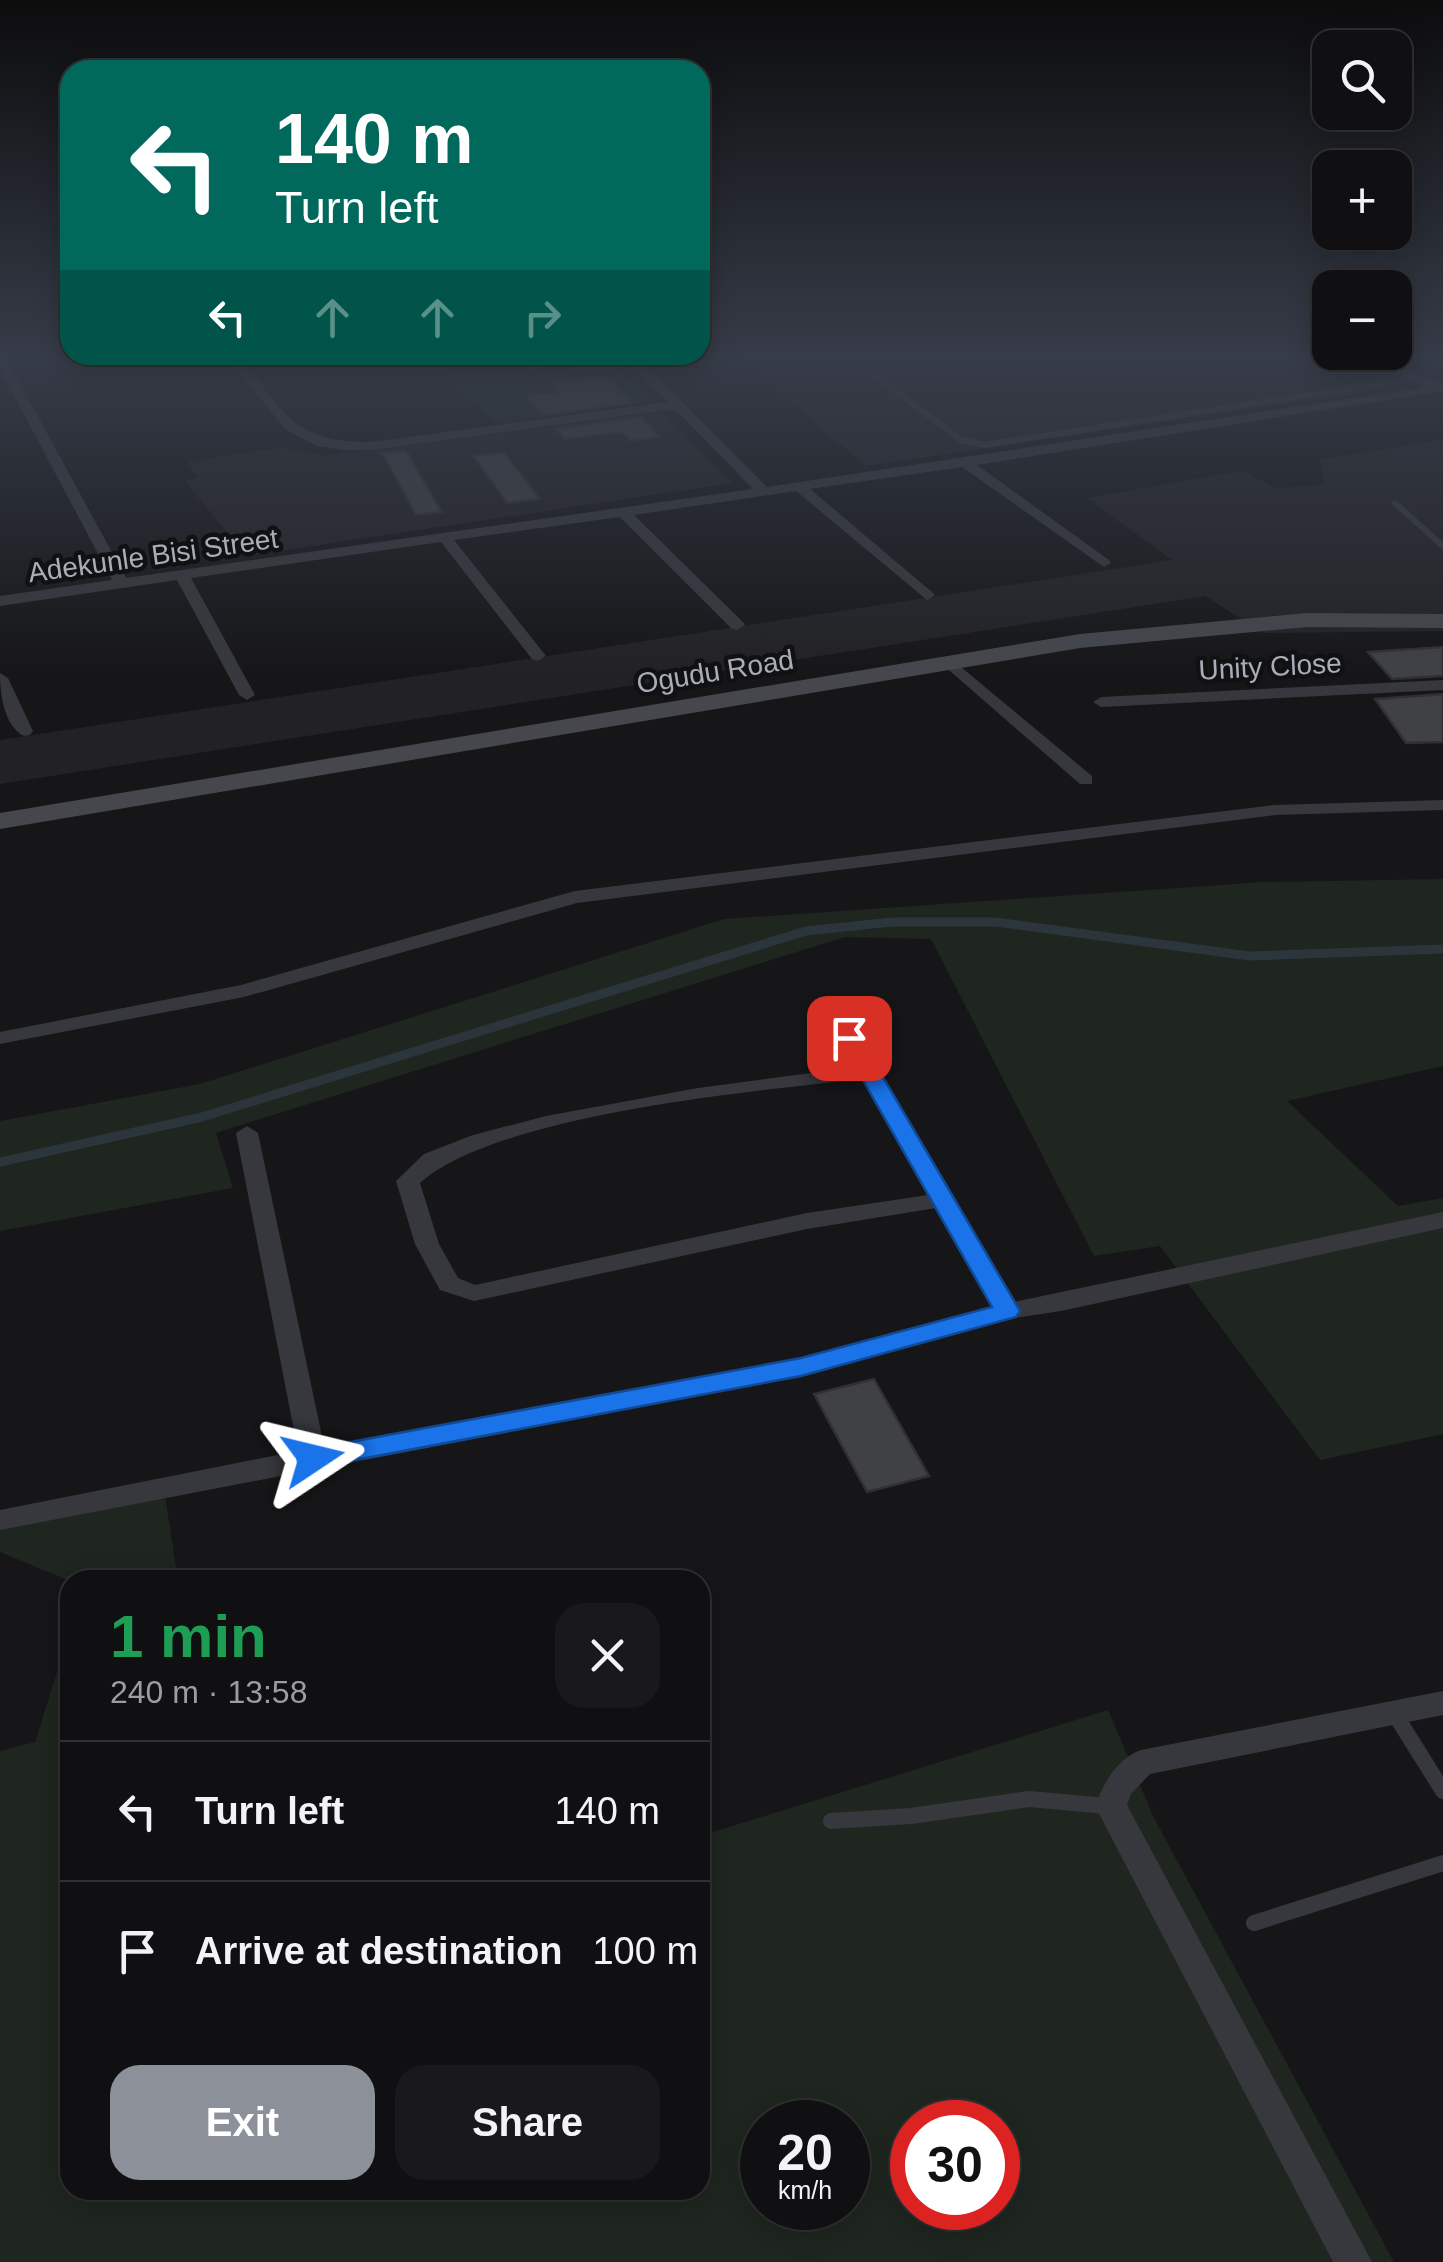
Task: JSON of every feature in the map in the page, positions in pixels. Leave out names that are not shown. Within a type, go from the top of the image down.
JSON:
[{"type":"main road","name":"Ogudu Road","points":[[0,821],[1147,618],[1303,608],[1443,608]]},
{"type":"main road","name":"Ogudu Road","points":[[0,805],[791,681],[1080,641],[1246,623],[1443,621]]},
{"type":"street","points":[[51,463],[122,585]]},
{"type":"street","points":[[735,463],[764,492]]},
{"type":"street","points":[[965,463],[1104,563]]},
{"type":"street","name":"Adekunle Bisi Street","points":[[0,601],[965,463]]},
{"type":"street","points":[[799,487],[928,595]]},
{"type":"street","points":[[623,512],[737,624]]},
{"type":"street","points":[[446,538],[538,656]]},
{"type":"street","points":[[183,576],[247,696]]},
{"type":"street","points":[[949,662],[1086,780]]},
{"type":"street","points":[[0,678],[24,731]]},
{"type":"street","name":"Unity Close","points":[[1101,702],[1443,685]]},
{"type":"street","points":[[0,1038],[244,991],[530,908],[612,891],[1275,810],[1443,805]]},
{"type":"street","points":[[830,1004],[1007,1311]]},
{"type":"street","points":[[869,1072],[709,1090],[564,1118],[434,1157],[413,1170],[408,1181],[427,1244],[449,1284],[474,1293],[807,1221],[943,1200]]},
{"type":"street","points":[[246,1133],[313,1458]]},
{"type":"street","points":[[0,1520],[801,1367],[1007,1311],[1443,1220]]},
{"type":"street","points":[[1353,2262],[1111,1806],[1118,1787],[1141,1762],[1396,1716],[1443,1703]]},
{"type":"lane","points":[[1395,503],[1443,546]]},
{"type":"lane","points":[[1396,1716],[1443,1791]]},
{"type":"lane","points":[[831,1821],[910,1816],[1029,1799],[1111,1806]]},
{"type":"lane","points":[[1254,1923],[1443,1863]]},
{"type":"shaded area","points":[[188,463],[712,463],[732,483],[246,556],[185,481],[197,478]]},
{"type":"shaded area","points":[[1321,463],[1443,463],[1443,631],[1263,633],[1205,596],[0,784],[0,740],[1172,560],[1087,498],[1241,471],[1276,488],[1324,485]]},
{"type":"shaded area","points":[[1443,879],[1443,1066],[1287,1101],[1398,1206],[1443,1198],[1443,1434],[1320,1460],[1160,1246],[1094,1256],[931,939],[845,937],[273,1115],[216,1133],[233,1188],[0,1231],[0,1121],[200,1084],[724,919],[1264,882]]},
{"type":"shaded area","points":[[164,1489],[176,1570],[60,1570],[60,1577],[0,1552],[0,1524]]},
{"type":"shaded area","points":[[60,1663],[60,2200],[710,2200],[710,1833],[1108,1710],[1154,1818],[1394,2262],[0,2262],[0,1751],[35,1742]]},
{"type":"building","points":[[387,463],[413,463],[442,512],[416,515]]},
{"type":"building","points":[[478,463],[512,463],[540,499],[507,503]]},
{"type":"building","points":[[1443,647],[1443,676],[1392,679],[1368,652]]},
{"type":"building","points":[[1443,694],[1443,742],[1406,743],[1375,699]]},
{"type":"building","points":[[874,1379],[929,1476],[867,1492],[814,1394]]},
{"type":"waterway","points":[[0,1162],[202,1117],[806,931],[892,922],[995,922],[1250,956],[1443,949]]},
{"type":"route","points":[[313,1458],[801,1367],[1007,1311],[849,1038]]}]
